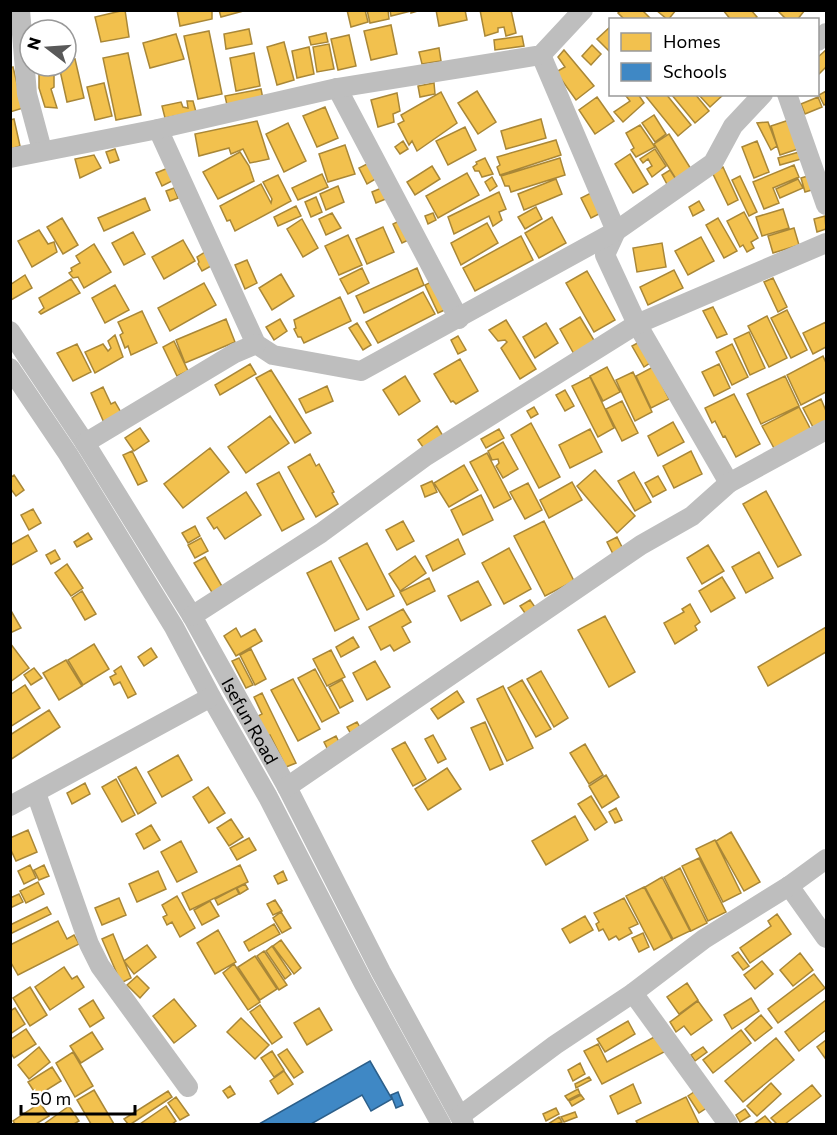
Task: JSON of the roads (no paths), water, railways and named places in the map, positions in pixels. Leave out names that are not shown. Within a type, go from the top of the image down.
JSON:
[{"type":"street","points":[[20,10],[27,94],[42,150]]},
{"type":"street","points":[[10,158],[158,129],[338,88],[541,55],[583,10]]},
{"type":"street","points":[[541,55],[616,231],[605,255],[637,324],[729,483]]},
{"type":"street","points":[[338,88],[459,319]]},
{"type":"street","points":[[158,129],[256,344],[273,355],[361,371],[616,231],[713,163],[733,126],[761,96]]},
{"type":"street","points":[[788,96],[826,205]]},
{"type":"street","points":[[192,616],[321,533],[426,456],[637,324],[826,243]]},
{"type":"street","name":"Isefun Road","points":[[10,331],[85,442],[192,616],[287,788],[381,972],[462,1120]]},
{"type":"street","points":[[85,442],[235,353],[256,344]]},
{"type":"street","name":"Isefun Road","points":[[10,368],[68,454],[174,627],[268,797],[363,982],[441,1125]]},
{"type":"street","points":[[287,788],[641,545],[692,516],[729,483],[826,430]]},
{"type":"street","points":[[10,806],[211,697]]},
{"type":"street","points":[[36,793],[100,966],[188,1087]]},
{"type":"street","points":[[462,1120],[555,1045],[633,993],[704,939],[789,886],[826,859]]},
{"type":"street","points":[[789,886],[826,938]]},
{"type":"street","points":[[633,993],[728,1125]]}]
